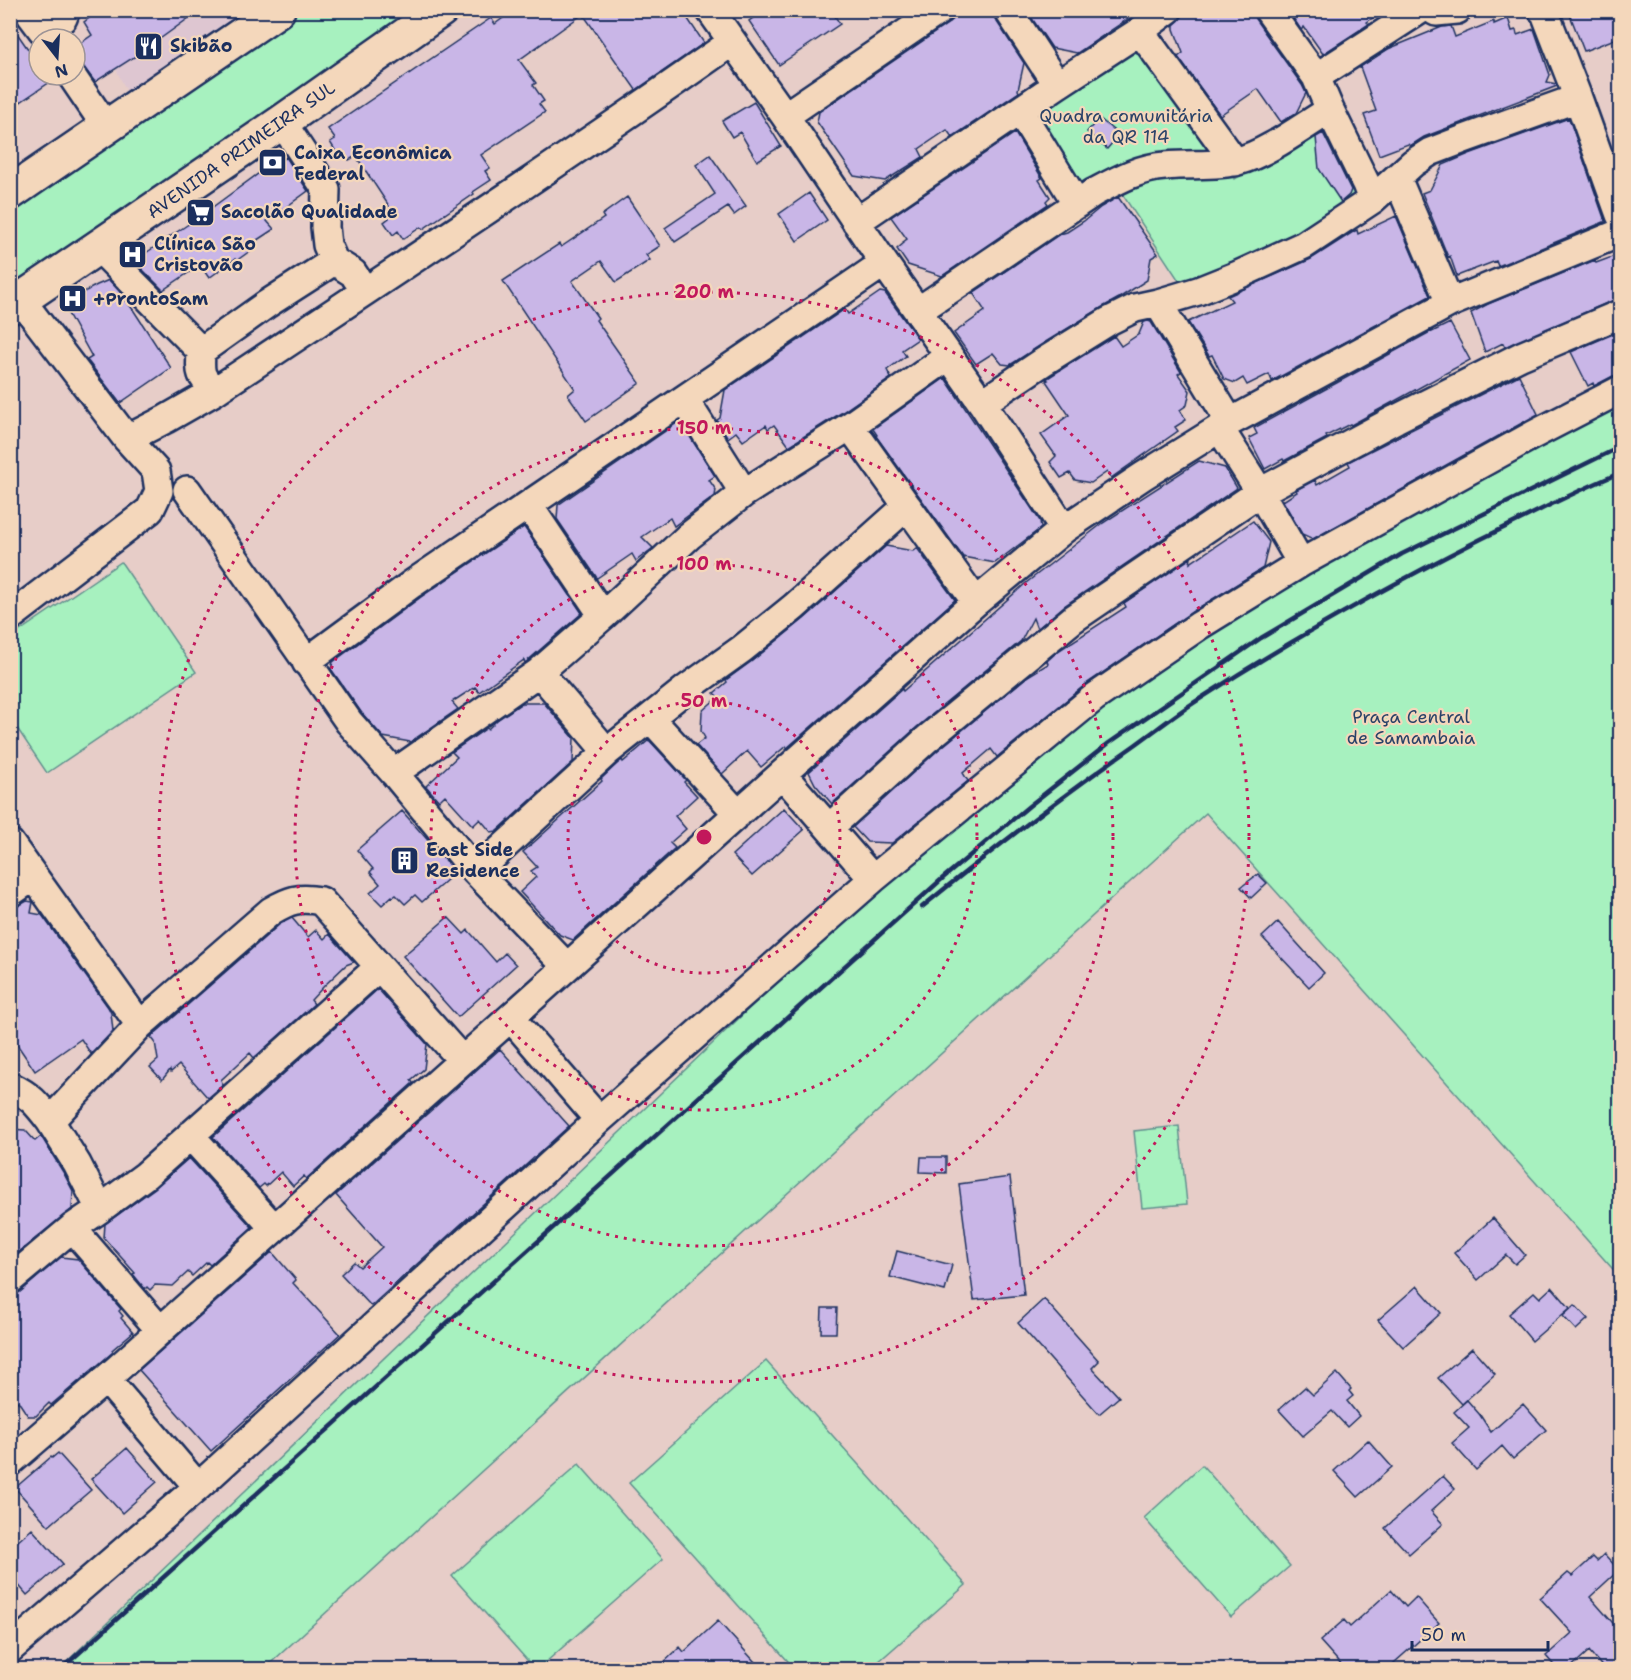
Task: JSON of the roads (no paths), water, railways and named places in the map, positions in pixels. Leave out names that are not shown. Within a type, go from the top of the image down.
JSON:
[{"type":"main road","points":[[10,194],[278,10]]},
{"type":"main road","name":"AVENIDA PRIMEIRA SUL","points":[[16,304],[441,10]]},
{"type":"street","points":[[27,10],[40,27]]},
{"type":"street","points":[[710,10],[982,404],[1064,529]]},
{"type":"street","points":[[785,116],[940,10]]},
{"type":"street","points":[[1008,10],[1057,85]]},
{"type":"street","points":[[856,222],[1168,10]]},
{"type":"street","points":[[1268,10],[1317,77],[1372,200]]},
{"type":"street","points":[[1317,77],[1420,10]]},
{"type":"street","points":[[1433,10],[1436,12],[1457,10]]},
{"type":"street","points":[[1542,10],[1578,98],[1620,215]]},
{"type":"street","points":[[1140,31],[1235,162]]},
{"type":"street","points":[[128,439],[215,391],[637,110],[732,42]]},
{"type":"street","points":[[79,87],[107,128]]},
{"type":"street","points":[[982,404],[1043,362],[1109,321],[1135,308],[1198,291],[1304,245],[1372,200],[1413,163],[1430,152],[1578,98]]},
{"type":"street","points":[[918,311],[1113,182],[1136,171],[1150,168],[1235,162],[1261,152],[1330,110]]},
{"type":"street","points":[[1020,111],[1077,204]]},
{"type":"street","points":[[282,122],[326,189],[325,227],[327,244],[334,261],[353,273],[365,291]]},
{"type":"street","points":[[1397,178],[1450,303]]},
{"type":"street","points":[[12,1459],[106,1379],[976,602],[1064,529],[1225,425],[1450,303],[1620,232]]},
{"type":"street","points":[[99,248],[201,351],[202,379],[215,391]]},
{"type":"street","points":[[201,351],[267,304],[334,261]]},
{"type":"street","points":[[306,662],[412,584],[884,263]]},
{"type":"street","points":[[1158,303],[1301,563]]},
{"type":"street","points":[[10,617],[150,510],[159,491],[156,471],[16,304]]},
{"type":"street","points":[[829,828],[927,739],[1073,619],[1260,492],[1396,419],[1521,356],[1620,314]]},
{"type":"street","points":[[394,773],[539,672],[689,536],[744,493],[850,426],[949,356]]},
{"type":"street","points":[[10,1649],[198,1487],[599,1120],[873,879],[1095,697],[1200,625],[1301,563],[1533,435],[1620,390]]},
{"type":"street","points":[[685,400],[744,493]]},
{"type":"street","points":[[850,426],[976,602]]},
{"type":"street","points":[[187,490],[349,722],[476,872],[567,967]]},
{"type":"street","points":[[529,506],[603,616]]},
{"type":"street","points":[[476,872],[607,752],[794,607],[907,506]]},
{"type":"street","points":[[539,672],[607,752]]},
{"type":"street","points":[[650,718],[738,814]]},
{"type":"street","points":[[782,774],[873,879]]},
{"type":"street","points":[[10,843],[140,1025]]},
{"type":"street","points":[[10,893],[33,876]]},
{"type":"street","points":[[50,1121],[140,1025],[271,911],[285,903],[304,898],[321,901],[462,1060]]},
{"type":"street","points":[[10,1280],[72,1228],[146,1176],[380,968]]},
{"type":"street","points":[[511,1018],[599,1120]]},
{"type":"street","points":[[10,1086],[36,1102],[50,1121],[77,1164],[100,1209]]},
{"type":"street","points":[[190,1135],[274,1228]]},
{"type":"street","points":[[72,1228],[160,1330]]},
{"type":"street","points":[[106,1379],[198,1487]]},
{"type":"railway","points":[[60,1670],[943,878],[1109,743],[1261,638],[1402,554],[1620,447]]},
{"type":"railway","points":[[922,907],[1081,784],[1232,678],[1337,616],[1409,577],[1481,539],[1620,473]]},
{"type":"place","name":"Skibão","points":[[149,46]]},
{"type":"place","name":"Caixa Econômica Federal","points":[[273,163]]},
{"type":"place","name":"Sacolão Qualidade","points":[[200,212]]},
{"type":"place","name":"Clínica São Cristovão","points":[[133,254]]},
{"type":"place","name":"+ProntoSam","points":[[72,299]]},
{"type":"place","name":"East Side Residence","points":[[405,860]]},
{"type":"park label","name":"Quadra comunitária da QR 114","points":[[1126,126]]},
{"type":"park label","name":"Praça Central de Samambaia","points":[[1411,727]]}]
